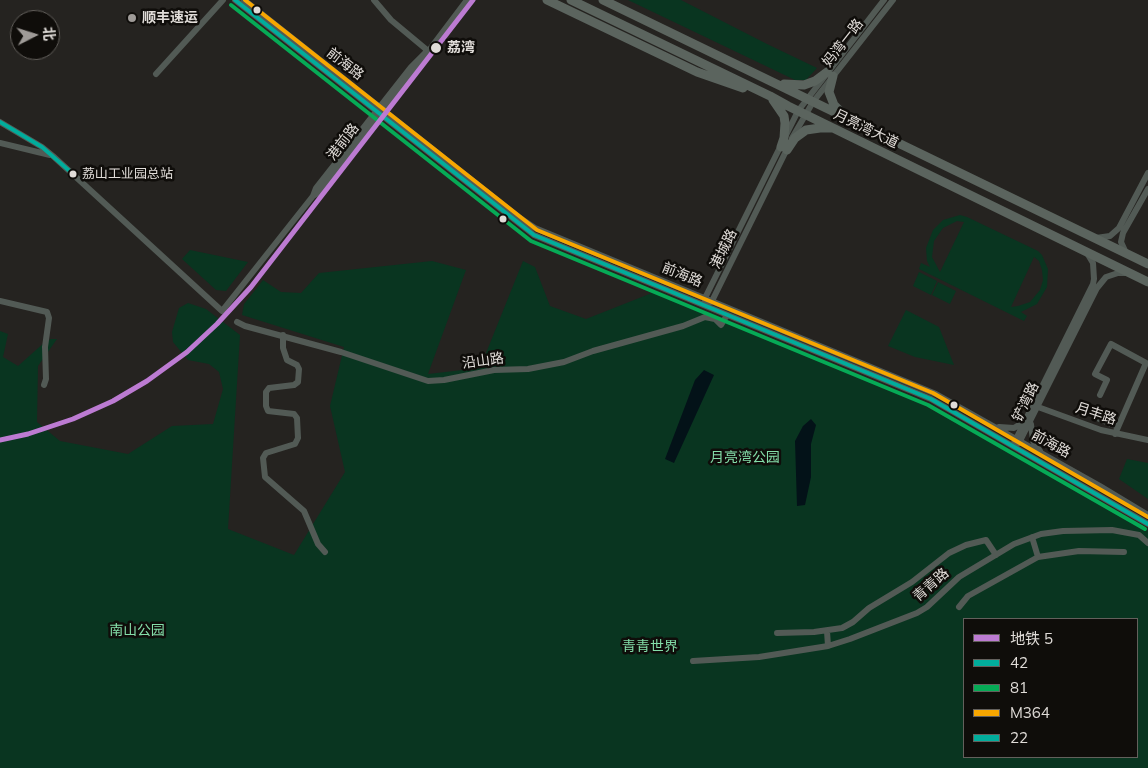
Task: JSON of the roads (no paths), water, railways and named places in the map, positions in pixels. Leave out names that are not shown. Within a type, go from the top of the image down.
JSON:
[{"type":"main road","points":[[547,0],[697,72],[767,94],[781,110],[785,123],[784,149]]},
{"type":"main road","name":"月亮湾大道","points":[[571,0],[767,94],[802,113],[1148,282]]},
{"type":"main road","name":"月亮湾大道","points":[[603,0],[1148,264]]},
{"type":"main road","points":[[770,81],[790,85],[804,85],[830,74],[829,92],[831,100],[849,119]]},
{"type":"main road","points":[[784,149],[806,130],[820,128],[841,132]]},
{"type":"street","points":[[156,74],[223,0]]},
{"type":"street","name":"前海路","points":[[235,0],[535,228],[921,387],[994,426],[1148,515]]},
{"type":"street","name":"前海路","points":[[244,0],[534,235],[931,399],[1148,524]]},
{"type":"street","points":[[374,0],[391,20],[427,51]]},
{"type":"street","name":"港前路","points":[[54,156],[222,311],[313,196],[316,188],[380,111],[411,67],[427,51],[467,0]]},
{"type":"street","name":"妈湾一路","points":[[810,100],[884,0]]},
{"type":"street","name":"妈湾一路","points":[[830,74],[893,0]]},
{"type":"street","name":"港城路","points":[[705,306],[810,100]]},
{"type":"street","points":[[0,122],[54,156]]},
{"type":"street","points":[[0,143],[54,156]]},
{"type":"street","points":[[1096,238],[1110,236],[1119,228],[1148,173]]},
{"type":"street","points":[[1126,253],[1121,242],[1123,233],[1148,189]]},
{"type":"street","name":"铲湾路","points":[[1018,440],[1023,422],[1093,284],[1093,263],[1084,250]]},
{"type":"street","name":"铲湾路","points":[[1014,446],[1038,407],[1097,288],[1106,277],[1112,274],[1132,274]]},
{"type":"street","points":[[0,301],[47,312],[49,318],[45,347],[44,385]]},
{"type":"street","name":"沿山路","points":[[237,322],[244,326],[282,335],[428,381],[444,380],[494,370],[528,369],[564,362],[592,351],[683,326],[705,317],[715,319],[721,324],[727,315]]},
{"type":"street","points":[[282,335],[283,348],[287,360],[297,365],[299,369],[298,382],[294,385],[269,388],[266,392],[266,406],[268,411],[294,414],[298,438],[295,444],[266,453],[263,458],[264,477],[304,511],[318,544],[325,552]]},
{"type":"street","points":[[1095,417],[1116,431],[1146,363],[1111,344],[1095,374],[1107,380],[1100,395]]},
{"type":"street","name":"月丰路","points":[[1038,407],[1148,440]]},
{"type":"street","points":[[1032,418],[1033,441],[1043,454]]},
{"type":"street","points":[[994,426],[1014,428],[1023,422]]},
{"type":"street","name":"青青路","points":[[694,661],[759,657],[828,646],[917,613],[959,577],[1032,536],[1063,530],[1112,530],[1140,535],[1148,543]]},
{"type":"street","points":[[1032,536],[1038,556]]},
{"type":"street","points":[[776,633],[827,631],[842,628],[853,622],[869,608],[906,586],[957,548],[986,540],[996,555]]},
{"type":"street","points":[[959,607],[968,596],[1038,556],[1079,551],[1124,552]]},
{"type":"street","points":[[827,631],[828,646]]},
{"type":"metro line","name":"5","points":[[0,440],[28,434],[73,419],[113,401],[147,381],[187,352],[217,324],[251,287],[473,0]]},
{"type":"place","name":"顺丰速运","points":[[132,18]]},
{"type":"place","name":"荔湾","points":[[436,48]]},
{"type":"place","name":"荔山工业园总站","points":[[73,174]]},
{"type":"park label","name":"月亮湾公园","points":[[745,458]]},
{"type":"park label","name":"南山公园","points":[[137,631]]},
{"type":"park label","name":"青青世界","points":[[650,647]]}]
